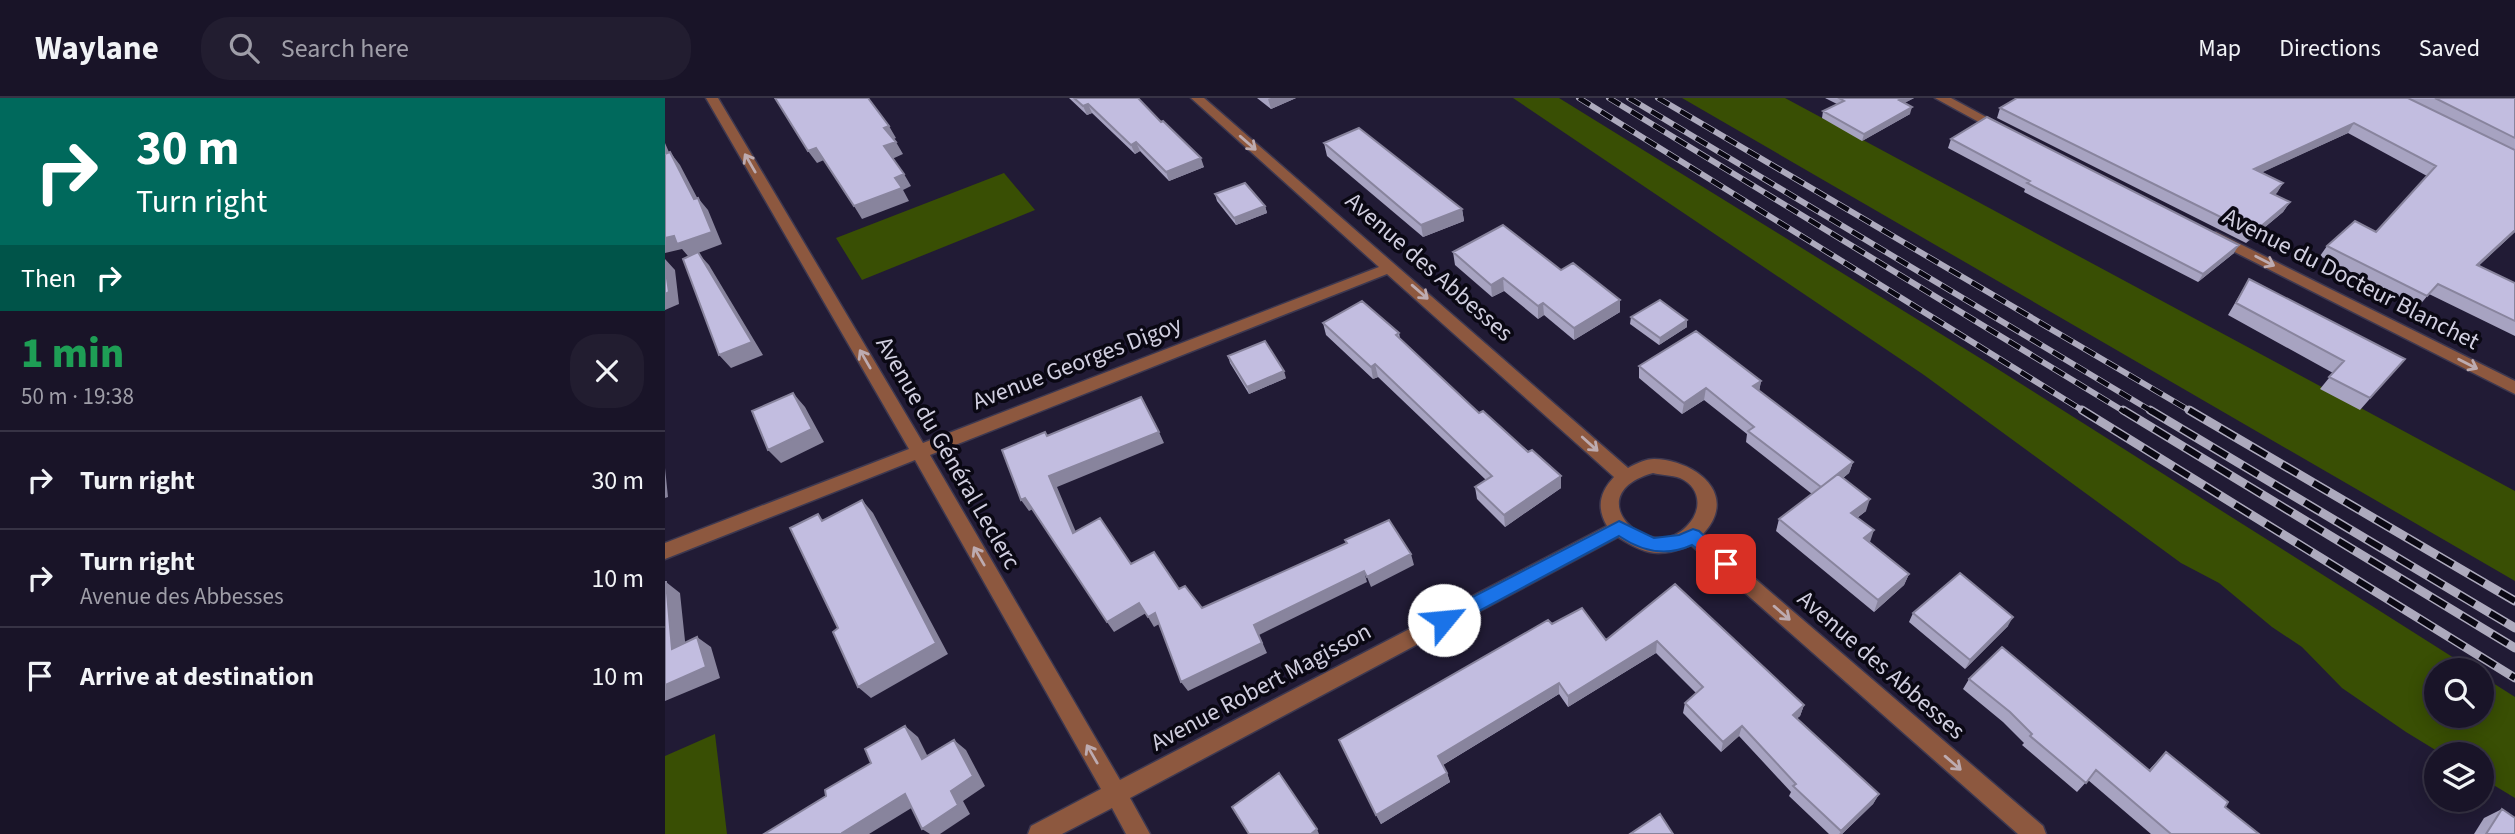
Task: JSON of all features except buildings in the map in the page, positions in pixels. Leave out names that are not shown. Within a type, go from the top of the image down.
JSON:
[{"type":"street","name":"Avenue du Général Leclerc","points":[[712,98],[1139,834]]},
{"type":"street","name":"Avenue des Abbesses","points":[[1197,98],[1625,476]]},
{"type":"street","points":[[1941,98],[2016,136]]},
{"type":"street","name":"Avenue du Docteur Blanchet","points":[[2203,230],[2515,388]]},
{"type":"street","name":"Avenue Georges Digoy","points":[[665,551],[1389,268]]},
{"type":"street","points":[[1653,466],[1683,471],[1695,479],[1709,502],[1703,526],[1682,542],[1654,545],[1641,542],[1619,528],[1610,510],[1610,500],[1618,482],[1625,476],[1653,466]]},
{"type":"street","name":"Avenue Robert Magisson","points":[[1039,834],[1619,528]]},
{"type":"street","name":"Avenue des Abbesses","points":[[1693,536],[2035,834]]},
{"type":"green space","points":[[1513,98],[1559,98],[1996,368],[2454,658],[2424,658],[2424,728],[2494,728],[2494,684],[2515,697],[2515,798],[2494,785],[2494,742],[2424,743],[2406,732],[2342,688],[2302,647],[2272,627],[2219,583],[2181,563],[1924,375]]},
{"type":"green space","points":[[1682,98],[1785,98],[2515,491],[2515,581]]},
{"type":"green space","points":[[1004,173],[1035,210],[862,280],[836,238]]},
{"type":"green space","points":[[715,734],[727,834],[665,834],[665,756]]},
{"type":"railway","points":[[1579,98],[2085,412]]},
{"type":"railway","points":[[1609,98],[2125,412]]},
{"type":"railway","points":[[1629,98],[2153,412]]},
{"type":"railway","points":[[1658,98],[2192,412]]},
{"type":"railway","points":[[2082,410],[2515,678]]},
{"type":"railway","points":[[2123,410],[2515,648]]},
{"type":"railway","points":[[2150,410],[2515,628]]},
{"type":"railway","points":[[2189,410],[2515,601]]},
{"type":"route","points":[[1444,620],[1619,528],[1641,542],[1654,545],[1669,545],[1693,536],[1726,564]]}]
